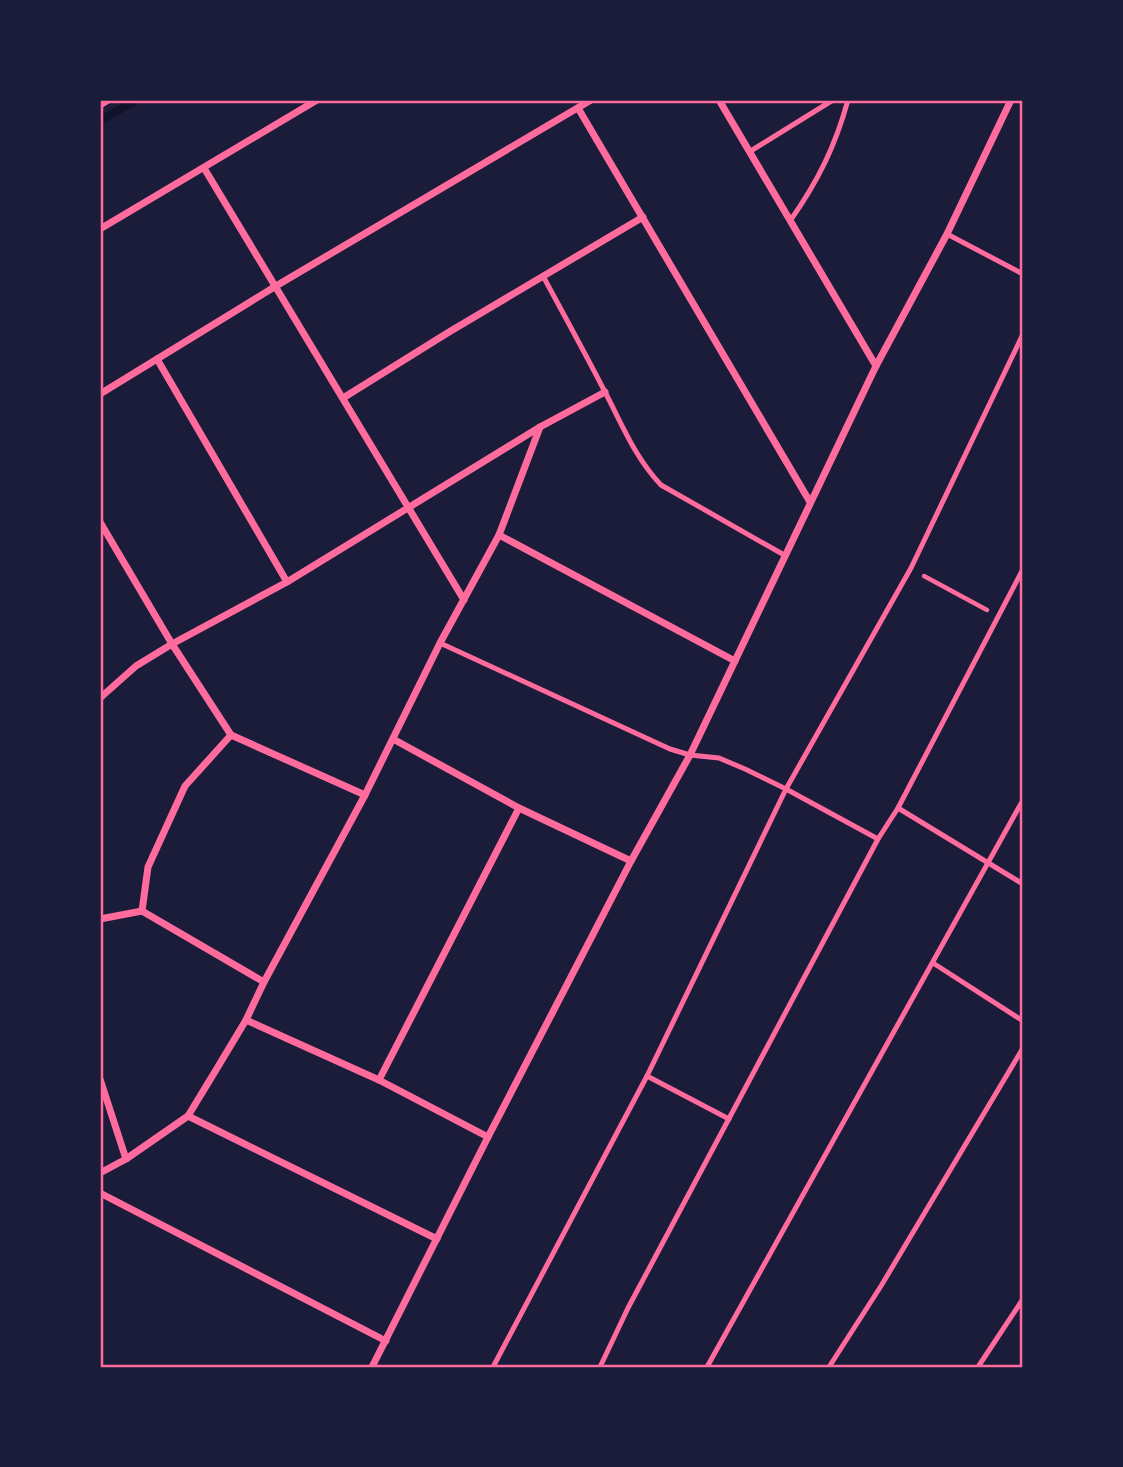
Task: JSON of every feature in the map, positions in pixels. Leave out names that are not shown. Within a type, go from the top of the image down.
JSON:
[{"type":"street","points":[[100,105],[108,100]]},
{"type":"street","points":[[100,229],[317,100]]},
{"type":"street","points":[[100,394],[276,286],[591,100]]},
{"type":"street","points":[[719,100],[876,366]]},
{"type":"street","points":[[372,1367],[631,861],[690,755],[876,366],[947,234],[1011,100]]},
{"type":"street","points":[[578,108],[810,502]]},
{"type":"street","points":[[204,168],[464,600]]},
{"type":"street","points":[[343,398],[643,217]]},
{"type":"street","points":[[157,359],[287,582]]},
{"type":"street","points":[[100,698],[136,666],[172,644],[287,582],[540,427],[605,392]]},
{"type":"street","points":[[100,1173],[126,1159],[188,1116],[246,1020],[365,795],[440,643],[499,535],[540,427]]},
{"type":"street","points":[[100,522],[172,644],[231,735],[365,795]]},
{"type":"street","points":[[100,541],[108,535]]},
{"type":"street","points":[[499,535],[735,661]]},
{"type":"street","points":[[142,911],[148,867],[186,786],[231,735]]},
{"type":"street","points":[[393,739],[519,808],[631,861]]},
{"type":"street","points":[[379,1080],[519,808]]},
{"type":"street","points":[[100,919],[142,911],[264,982]]},
{"type":"street","points":[[246,1020],[379,1080],[488,1137]]},
{"type":"street","points":[[100,1079],[126,1159]]},
{"type":"street","points":[[188,1116],[437,1239]]},
{"type":"street","points":[[100,1193],[386,1342]]},
{"type":"lane","points":[[749,152],[834,100]]},
{"type":"lane","points":[[790,221],[808,196],[827,160],[840,131],[848,100]]},
{"type":"lane","points":[[947,234],[1023,274]]},
{"type":"lane","points":[[543,276],[648,472],[661,485],[786,556]]},
{"type":"lane","points":[[493,1367],[647,1076],[786,789],[911,568],[1023,334]]},
{"type":"lane","points":[[600,1367],[628,1308],[878,839],[898,808],[1023,569]]},
{"type":"lane","points":[[440,643],[659,744],[690,755],[719,758],[786,789],[878,839]]},
{"type":"lane","points":[[707,1367],[1023,800]]},
{"type":"lane","points":[[898,808],[1023,884]]},
{"type":"lane","points":[[933,963],[1023,1021]]},
{"type":"lane","points":[[829,1367],[881,1286],[1023,1048]]},
{"type":"lane","points":[[647,1076],[729,1119]]},
{"type":"lane","points":[[978,1367],[1023,1299]]},
{"type":"path","points":[[911,568],[998,617]]},
{"type":"waterway","points":[[100,121],[136,100]]}]
